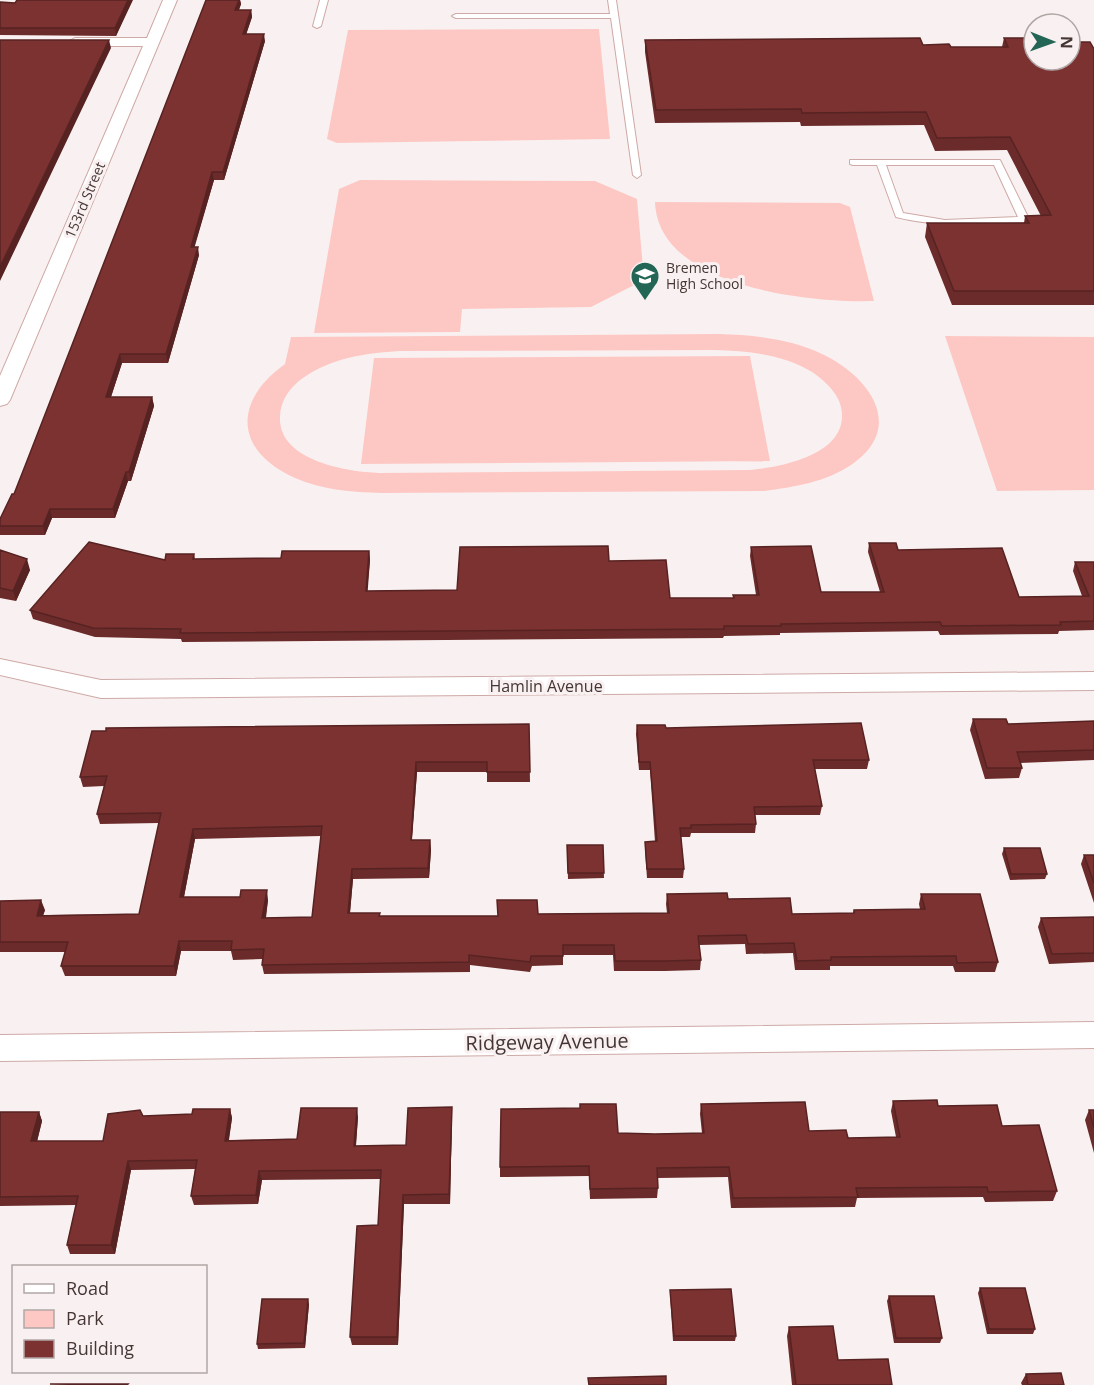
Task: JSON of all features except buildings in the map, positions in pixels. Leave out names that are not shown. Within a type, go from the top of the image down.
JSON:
[{"type":"street","name":"153rd Street","points":[[0,400],[170,0]]},
{"type":"street","points":[[56,42],[153,42]]},
{"type":"street","name":"Hamlin Avenue","points":[[1,669],[101,689],[1094,681]]},
{"type":"street","name":"Ridgeway Avenue","points":[[0,1048],[1094,1035]]},
{"type":"lane","points":[[317,26],[324,0]]},
{"type":"lane","points":[[612,0],[637,175]]},
{"type":"lane","points":[[456,16],[614,16]]},
{"type":"lane","points":[[853,162],[997,162],[1024,219],[918,222],[898,214],[880,163]]},
{"type":"green space","points":[[599,29],[610,139],[337,143],[327,139],[348,30]]},
{"type":"green space","points":[[360,180],[595,181],[637,199],[644,280],[591,307],[462,309],[460,332],[314,333],[339,189]]},
{"type":"green space","points":[[655,202],[840,203],[850,207],[874,301],[847,301],[778,293],[742,284],[709,272],[682,254],[663,231]]},
{"type":"green space","points":[[719,334],[772,339],[822,354],[854,375],[867,389],[875,404],[879,419],[877,435],[868,450],[851,465],[831,476],[787,488],[764,491],[381,493],[337,490],[305,482],[275,467],[260,454],[251,440],[248,425],[249,409],[256,394],[268,378],[285,364],[291,337]],"holes":[[[714,350],[777,357],[817,375],[834,392],[841,407],[841,423],[835,436],[825,447],[811,455],[779,466],[749,470],[379,473],[350,470],[317,461],[302,454],[290,444],[282,432],[280,417],[282,405],[294,386],[314,371],[337,361],[362,355],[400,351]]]},
{"type":"green space","points":[[945,336],[1094,337],[1094,490],[997,491]]},
{"type":"green space","points":[[750,356],[770,461],[361,464],[374,358]]},
{"type":"place","name":"Bremen High School","points":[[645,302]]}]
